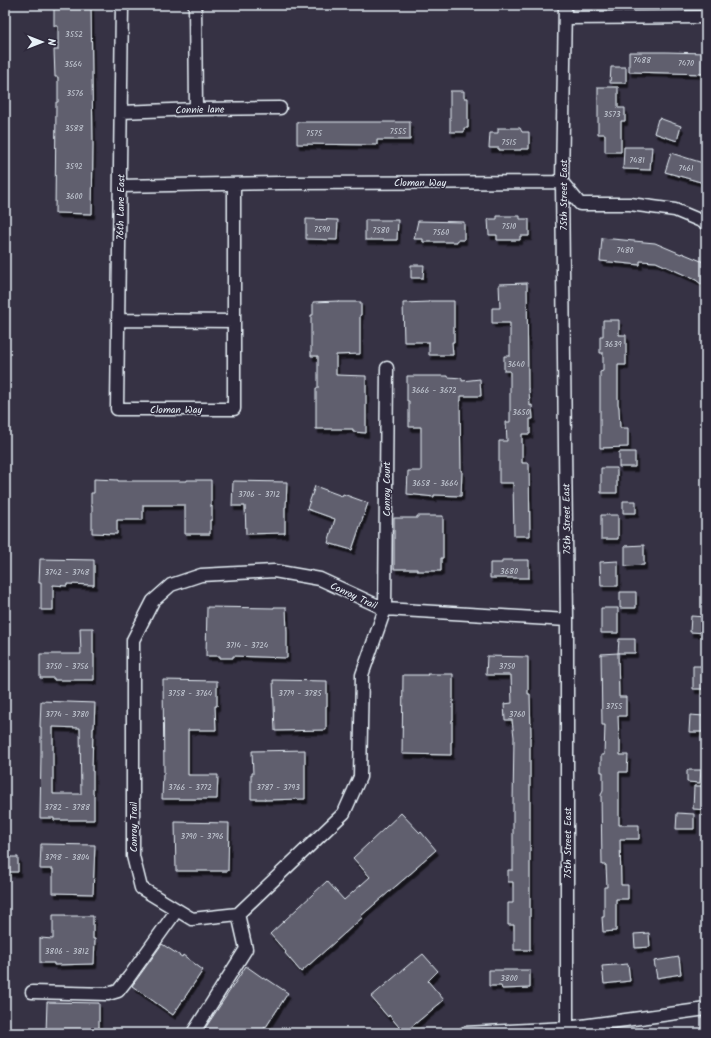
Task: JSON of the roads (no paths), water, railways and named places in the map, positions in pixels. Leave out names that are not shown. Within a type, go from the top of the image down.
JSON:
[{"type":"street","name":"76th Lane East","points":[[118,409],[122,5]]},
{"type":"street","points":[[195,5],[196,109]]},
{"type":"street","name":"75th Street East","points":[[565,5],[562,182],[567,620],[567,1030]]},
{"type":"street","points":[[564,18],[706,17]]},
{"type":"street","name":"Connie lane","points":[[121,112],[280,108]]},
{"type":"street","points":[[562,182],[580,204],[630,204],[675,210],[706,222]]},
{"type":"street","name":"Cloman Way","points":[[120,186],[562,182]]},
{"type":"street","points":[[119,320],[234,321],[234,184]]},
{"type":"street","name":"Cloman Way","points":[[118,409],[234,410],[234,321]]},
{"type":"street","name":"Conroy Court","points":[[385,609],[387,368]]},
{"type":"street","name":"Conroy Trail","points":[[385,609],[362,674],[360,778],[344,813],[238,914],[192,919],[141,888],[133,856],[133,640],[153,601],[171,585],[201,575],[274,571],[320,579],[385,609],[567,620]]},
{"type":"street","points":[[32,992],[108,994],[118,991],[177,910]]},
{"type":"street","points":[[193,1033],[246,949],[238,914]]},
{"type":"street","points":[[465,1033],[567,1030],[706,1009]]}]
